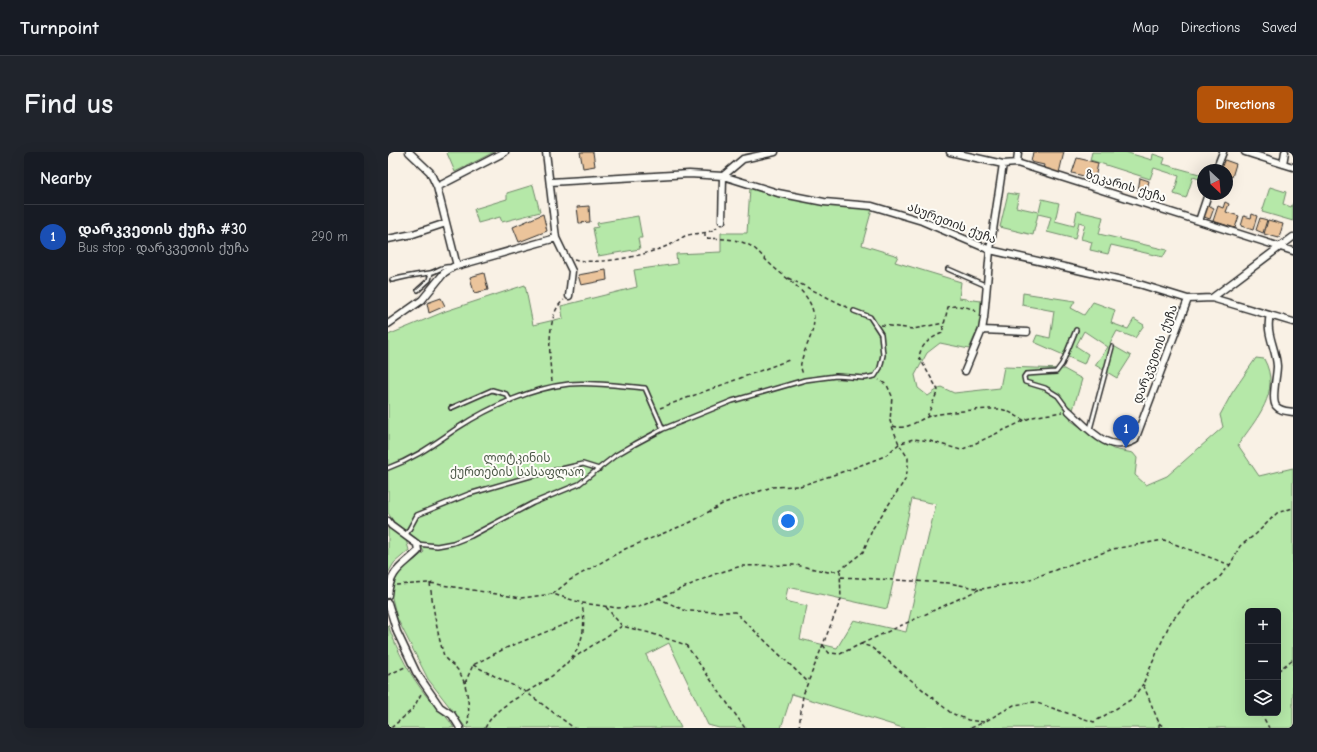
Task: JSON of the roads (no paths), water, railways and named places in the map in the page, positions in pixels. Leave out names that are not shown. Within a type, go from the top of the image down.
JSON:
[{"type":"street","points":[[409,152],[430,172],[437,187],[455,266]]},
{"type":"street","points":[[437,187],[505,152]]},
{"type":"street","points":[[546,152],[556,238],[572,271],[569,296]]},
{"type":"street","points":[[722,222],[723,176],[743,159],[775,152]]},
{"type":"street","name":"ზეკარის ქუჩა","points":[[950,152],[1003,164],[1017,163],[1293,251]]},
{"type":"street","points":[[1017,163],[1018,152]]},
{"type":"street","points":[[1218,164],[1222,152]]},
{"type":"street","points":[[1246,152],[1293,167]]},
{"type":"street","points":[[1283,164],[1285,152]]},
{"type":"street","points":[[965,371],[982,330],[990,250],[1003,164]]},
{"type":"street","name":"ასურეთის ქუჩა","points":[[550,182],[689,174],[723,176],[778,193],[824,202],[872,206],[922,221],[990,250],[1139,284],[1188,299],[1212,298],[1293,322]]},
{"type":"street","points":[[1199,221],[1206,200]]},
{"type":"street","points":[[388,239],[413,234],[446,223]]},
{"type":"street","points":[[1212,298],[1293,237]]},
{"type":"street","points":[[388,324],[422,300],[444,273],[455,266],[556,238]]},
{"type":"street","name":"დარკვეთის ქუჩა","points":[[1090,429],[1104,442],[1126,445],[1135,440],[1188,299]]},
{"type":"street","points":[[1270,315],[1267,325],[1276,360],[1274,401],[1277,407],[1293,412]]},
{"type":"street","points":[[982,330],[1027,332]]},
{"type":"street","points":[[1069,411],[1090,429]]},
{"type":"street","points":[[388,521],[390,525],[417,544],[418,551],[394,572],[388,586],[388,595]]},
{"type":"street","points":[[388,603],[397,632],[425,687],[440,707],[452,715],[460,728]]},
{"type":"lane","points":[[392,280],[415,273],[431,273],[444,267],[455,266]]},
{"type":"lane","points":[[948,269],[987,286]]},
{"type":"lane","points":[[418,290],[428,280],[431,273]]},
{"type":"lane","points":[[417,544],[437,546],[459,541],[533,503],[579,484],[616,455],[663,429],[732,401],[804,380],[836,376],[865,378],[875,376],[880,368],[883,355],[881,334],[877,325],[870,318],[854,311]]},
{"type":"lane","points":[[1069,411],[1058,396],[1045,388],[1025,382],[1024,377],[1026,374],[1056,372],[1062,364],[1076,330]]},
{"type":"lane","points":[[1090,429],[1112,347]]},
{"type":"lane","points":[[388,468],[408,461],[486,412],[536,391],[570,384],[607,384],[645,388],[663,429]]},
{"type":"lane","points":[[451,408],[492,390],[506,394],[511,401]]},
{"type":"lane","points":[[406,536],[417,515],[469,494],[531,476],[583,464],[599,469]]},
{"type":"place","name":"დარკვეთის ქუჩა #30","points":[[1126,448]]},
{"type":"park label","name":"ლოტკინის ქურთების სასაფლაო","points":[[517,465]]}]
